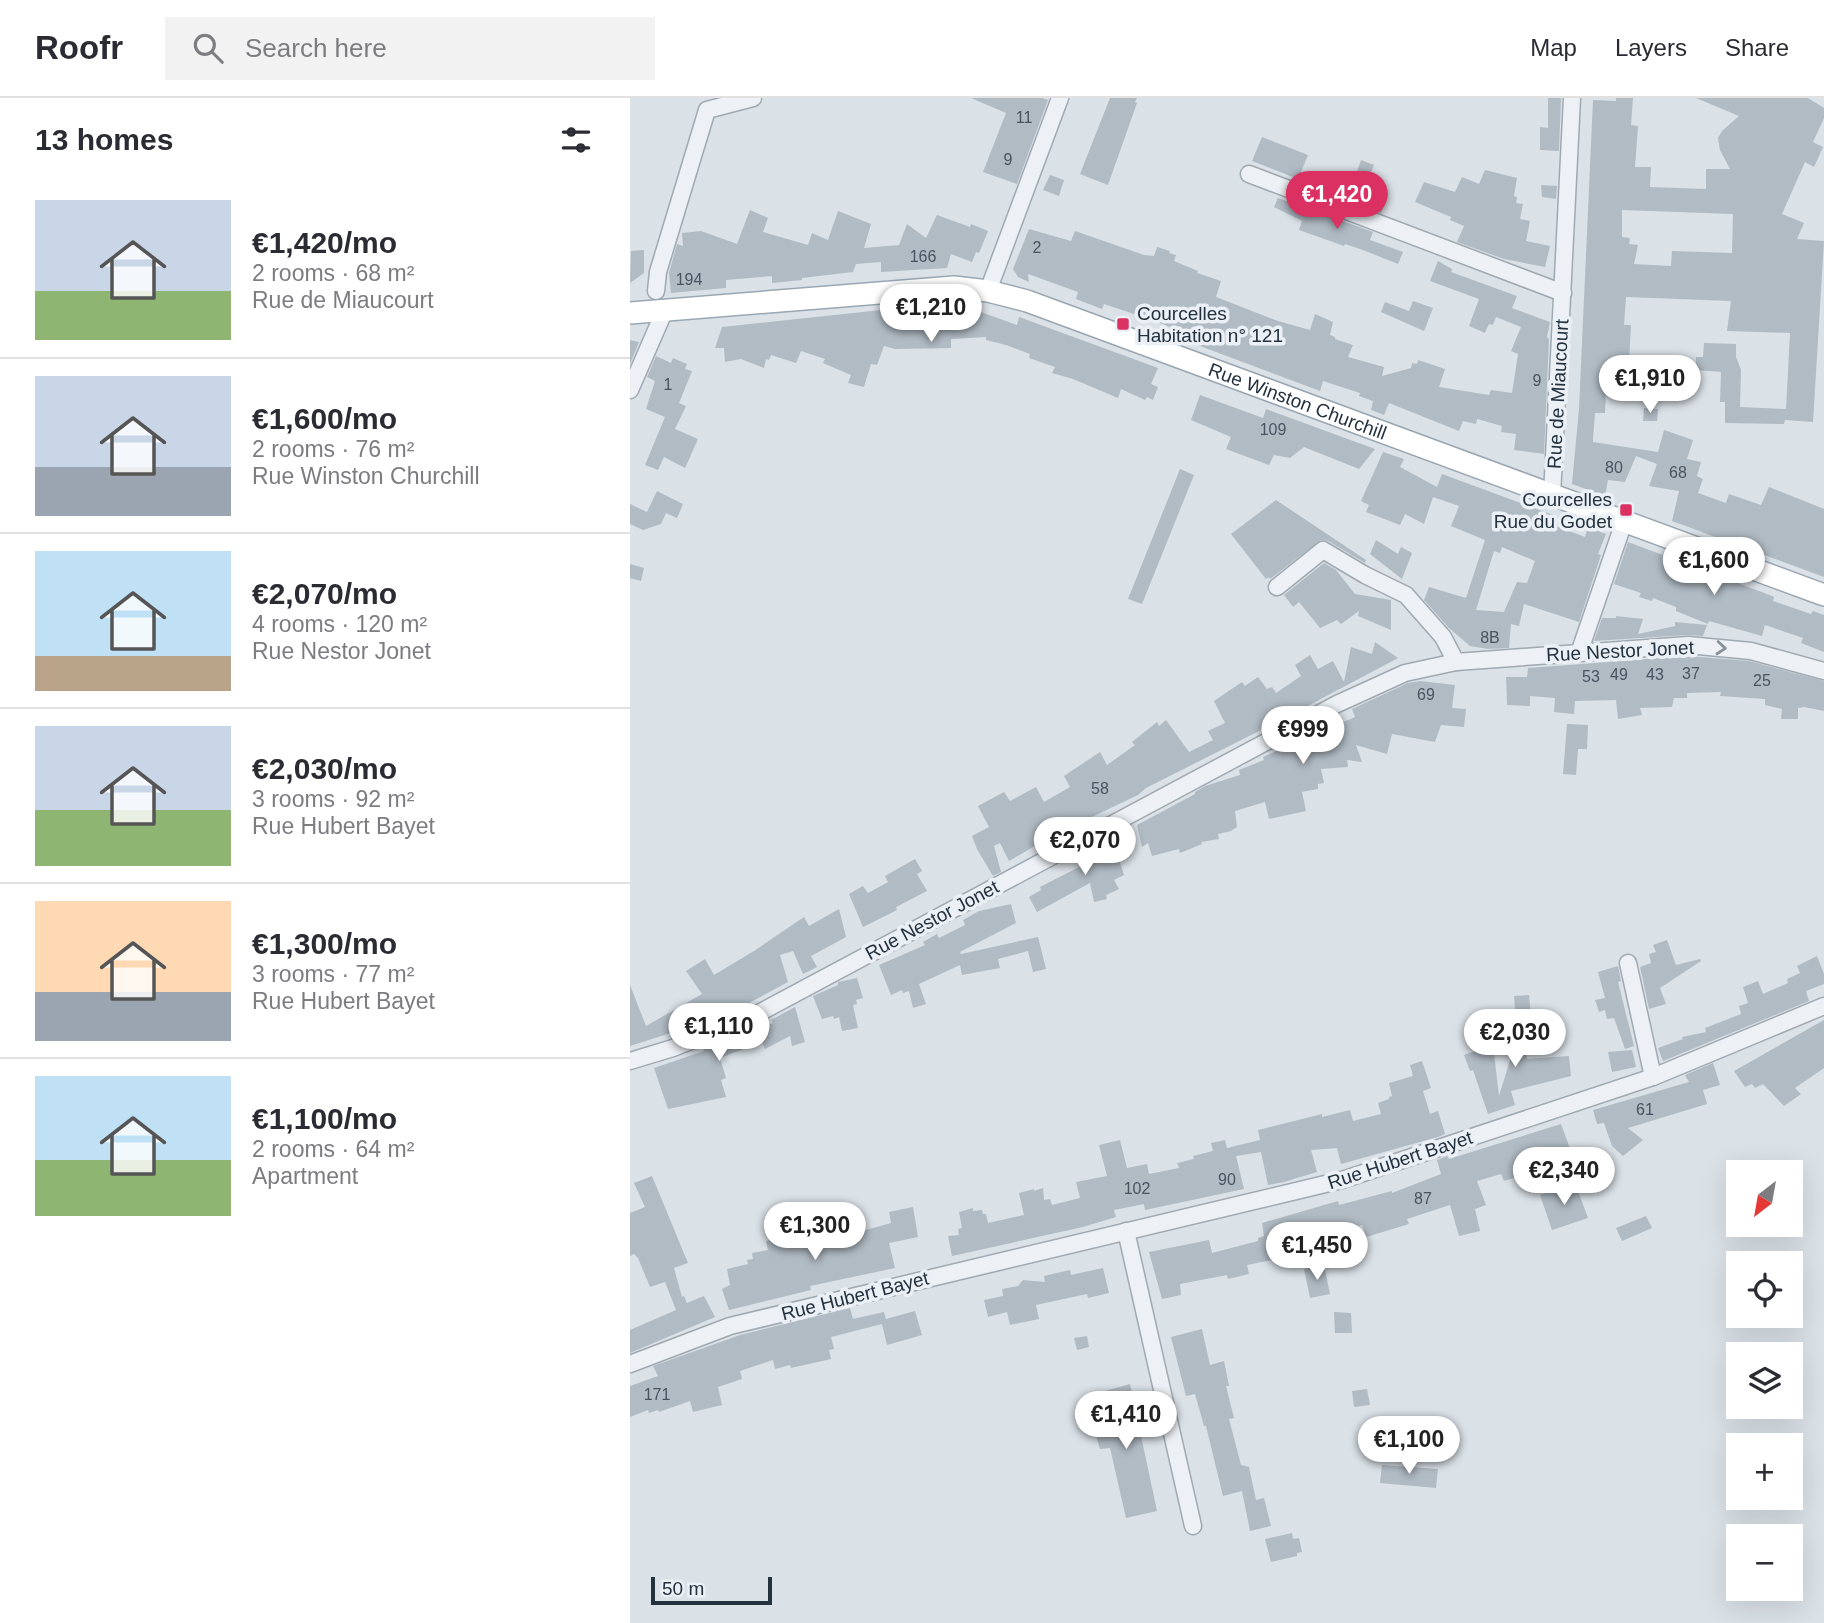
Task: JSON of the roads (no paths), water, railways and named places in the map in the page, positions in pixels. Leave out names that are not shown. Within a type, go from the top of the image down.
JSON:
[{"type":"main road","name":"Rue Winston Churchill","points":[[630,313],[658,303],[954,287],[988,291],[1027,301],[1824,595]]},
{"type":"street","points":[[630,390],[658,303],[658,271],[706,110],[753,98]]},
{"type":"street","points":[[988,291],[1060,98]]},
{"type":"street","name":"Rue de Miaucourt","points":[[1552,496],[1572,98]]},
{"type":"street","name":"Rue de Miaucourt","points":[[1249,174],[1563,293]]},
{"type":"street","points":[[1579,653],[1624,522]]},
{"type":"street","points":[[1277,587],[1323,550],[1406,595],[1444,637],[1456,662]]},
{"type":"street","name":"Rue Nestor Jonet","points":[[630,1061],[673,1048],[757,1014],[1337,704],[1405,673],[1456,662],[1688,645],[1751,651],[1824,671]]},
{"type":"street","points":[[1628,963],[1653,1077]]},
{"type":"street","name":"Rue Hubert Bayet","points":[[630,1364],[730,1326],[1342,1180],[1653,1077],[1824,1006]]},
{"type":"street","points":[[1125,1231],[1193,1526]]},
{"type":"place","name":"Courcelles Habitation n° 121","points":[[1123,324]]},
{"type":"place","name":"Courcelles Rue du Godet","points":[[1626,510]]}]
